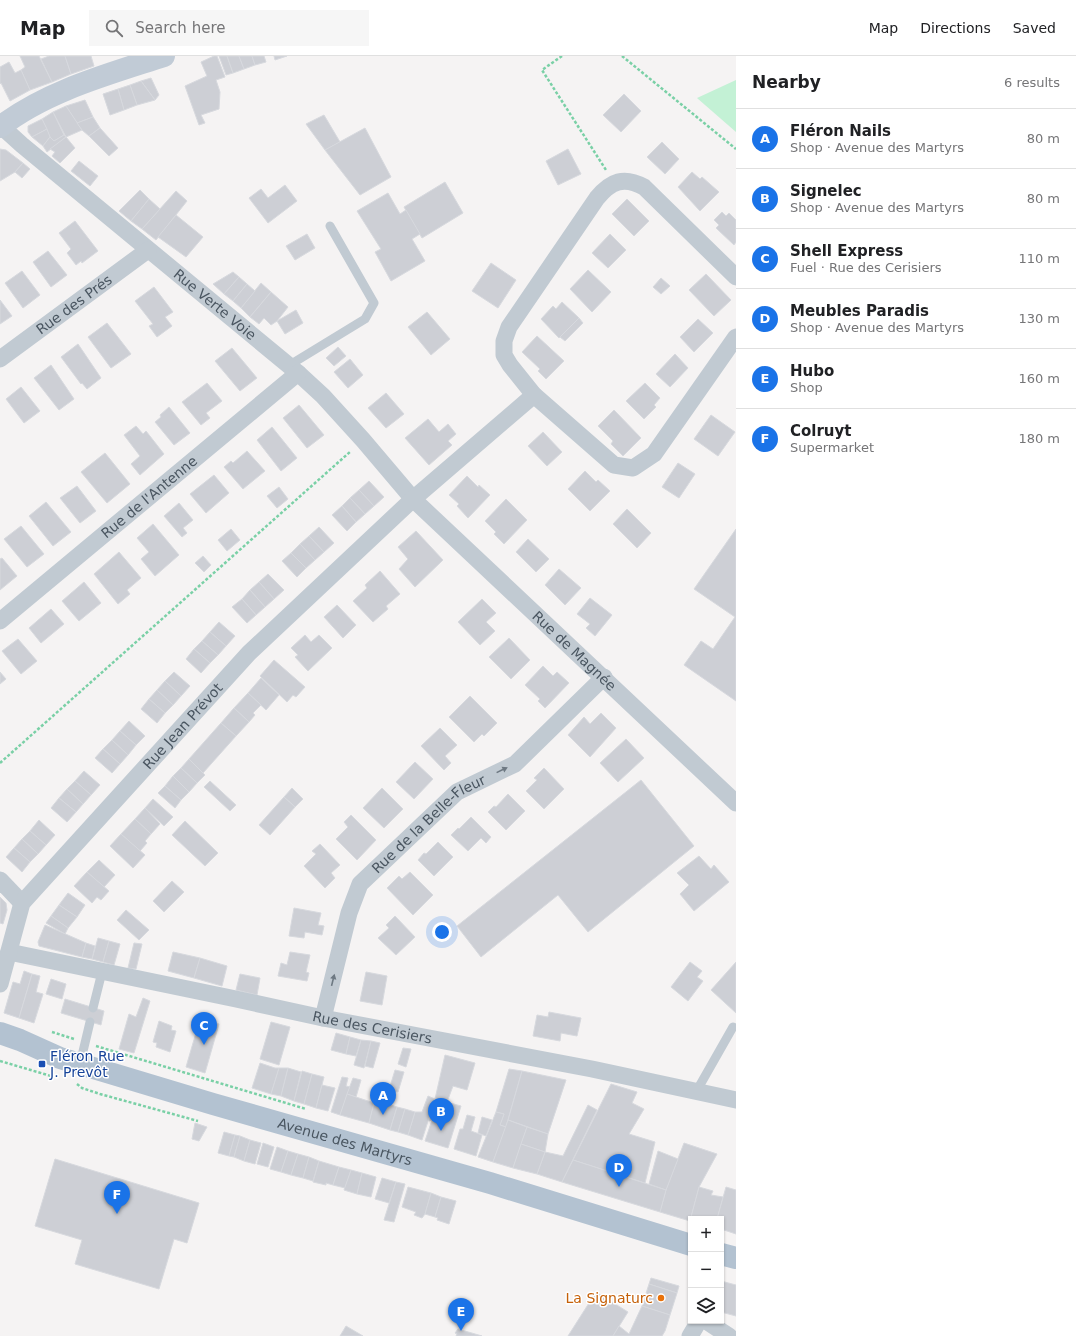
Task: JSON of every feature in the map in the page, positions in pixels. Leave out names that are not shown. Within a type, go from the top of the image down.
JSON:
[{"type":"main road","points":[[0,126],[22,111],[63,91],[164,56]]},
{"type":"main road","name":"Avenue des Martyrs","points":[[0,1033],[20,1040],[65,1060]]},
{"type":"main road","name":"Avenue des Martyrs","points":[[0,1046],[65,1060],[490,1183],[688,1244]]},
{"type":"main road","points":[[724,1255],[736,1258]]},
{"type":"street","name":"Rue Verte Voie","points":[[0,126],[293,369],[323,396],[413,499]]},
{"type":"street","points":[[736,277],[644,187],[635,182],[625,181],[614,183],[596,198],[509,327],[504,341],[504,355],[534,395],[614,465],[634,468],[654,454],[736,337]]},
{"type":"street","name":"Rue des Prés","points":[[0,360],[148,250]]},
{"type":"street","name":"Rue de l'Antenne","points":[[0,621],[293,369]]},
{"type":"street","name":"Rue Jean Prévot","points":[[0,984],[22,903],[249,653],[413,499],[534,395]]},
{"type":"street","name":"Rue de Magnée","points":[[413,499],[736,803]]},
{"type":"street","name":"Rue de la Belle-Fleur","points":[[323,1018],[349,913],[360,884],[457,792],[515,764],[604,678]]},
{"type":"street","points":[[0,880],[22,903]]},
{"type":"street","name":"Rue des Cerisiers","points":[[9,952],[323,1018],[592,1069],[736,1100]]},
{"type":"street","points":[[690,1336],[697,1324]]},
{"type":"street","points":[[711,1324],[730,1336]]},
{"type":"lane","points":[[293,369],[365,319],[374,304],[330,226]]},
{"type":"lane","points":[[93,1008],[102,972]]},
{"type":"lane","points":[[65,1060],[90,1022]]},
{"type":"lane","points":[[696,1092],[733,1028]]},
{"type":"path","points":[[562,56],[542,70],[614,183]]},
{"type":"path","points":[[622,56],[736,149]]},
{"type":"path","points":[[0,763],[363,440]]},
{"type":"green space","points":[[736,80],[736,132],[697,98]]},
{"type":"building","points":[[20,56],[39,56],[52,82],[30,90],[21,70],[25,67]]},
{"type":"building","points":[[49,56],[65,56],[71,74],[52,82],[41,59]]},
{"type":"building","points":[[65,56],[91,56],[94,66],[71,74]]},
{"type":"building","points":[[217,56],[225,77],[216,80],[220,92],[219,109],[201,115],[205,123],[199,125],[185,86],[207,76],[201,62]]},
{"type":"building","points":[[219,56],[227,56],[233,73],[226,75]]},
{"type":"building","points":[[227,56],[239,56],[244,69],[233,73]]},
{"type":"building","points":[[239,56],[252,56],[255,65],[244,69]]},
{"type":"building","points":[[252,56],[264,56],[266,62],[255,65]]},
{"type":"building","points":[[274,56],[287,56],[275,60]]},
{"type":"building","points":[[9,62],[15,73],[21,70],[30,90],[10,101],[1,83],[0,84],[0,67]]},
{"type":"building","points":[[151,78],[159,95],[155,100],[141,81]]},
{"type":"building","points":[[141,81],[155,100],[137,105],[130,85]]},
{"type":"building","points":[[130,85],[137,105],[124,110],[118,89]]},
{"type":"building","points":[[118,89],[124,110],[110,115],[103,94]]},
{"type":"building","points":[[624,94],[641,111],[621,132],[603,115]]},
{"type":"building","points":[[85,100],[93,117],[77,123],[66,106]]},
{"type":"building","points":[[66,106],[82,130],[66,137],[53,112]]},
{"type":"building","points":[[53,112],[64,135],[54,141],[50,137],[42,119]]},
{"type":"building","points":[[324,115],[340,142],[325,150],[306,124]]},
{"type":"building","points":[[93,117],[100,128],[89,136],[77,123]]},
{"type":"building","points":[[42,119],[47,129],[32,137],[28,132],[28,126]]},
{"type":"building","points":[[100,128],[118,148],[109,156],[89,136]]},
{"type":"building","points":[[365,128],[391,177],[360,195],[325,150]]},
{"type":"building","points":[[47,129],[50,137],[43,146],[32,137]]},
{"type":"building","points":[[64,135],[66,137],[47,152],[43,146],[50,137],[54,141]]},
{"type":"building","points":[[66,137],[75,148],[60,163],[52,156],[55,152],[50,149]]},
{"type":"building","points":[[662,142],[679,159],[665,174],[647,157]]},
{"type":"building","points":[[0,149],[6,150],[23,163],[15,172],[0,181]]},
{"type":"building","points":[[568,149],[581,174],[558,185],[546,161]]},
{"type":"building","points":[[79,161],[98,176],[90,186],[71,171]]},
{"type":"building","points":[[23,163],[30,169],[22,178],[15,172]]},
{"type":"building","points":[[692,172],[700,179],[702,177],[719,192],[700,211],[678,187]]},
{"type":"building","points":[[445,182],[463,213],[422,238],[404,207]]},
{"type":"building","points":[[285,185],[297,201],[268,223],[249,198],[261,189],[268,198]]},
{"type":"building","points":[[140,190],[149,199],[131,221],[119,211]]},
{"type":"building","points":[[176,191],[187,201],[156,240],[142,229]]},
{"type":"building","points":[[388,193],[400,214],[406,210],[420,234],[412,239],[425,261],[391,281],[375,252],[381,249],[357,211]]},
{"type":"building","points":[[149,199],[160,209],[142,229],[131,221]]},
{"type":"building","points":[[627,199],[649,221],[634,236],[612,214]]},
{"type":"building","points":[[722,212],[726,216],[729,213],[736,220],[736,242],[734,245],[716,228],[719,225],[714,220]]},
{"type":"building","points":[[176,215],[203,237],[186,257],[158,237]]},
{"type":"building","points":[[75,221],[98,251],[82,263],[81,261],[76,265],[67,253],[71,249],[59,233]]},
{"type":"building","points":[[307,234],[315,248],[295,260],[286,246]]},
{"type":"building","points":[[610,234],[626,250],[608,268],[592,253]]},
{"type":"building","points":[[48,251],[67,275],[51,287],[33,262]]},
{"type":"building","points":[[491,263],[516,280],[498,308],[472,291]]},
{"type":"building","points":[[588,270],[611,292],[592,312],[570,289]]},
{"type":"building","points":[[22,271],[40,295],[23,308],[5,283]]},
{"type":"building","points":[[233,272],[239,277],[224,294],[213,284]]},
{"type":"building","points":[[706,274],[731,300],[714,316],[689,290]]},
{"type":"building","points":[[239,277],[247,284],[233,301],[224,294]]},
{"type":"building","points":[[661,278],[670,286],[661,294],[653,287]]},
{"type":"building","points":[[261,283],[271,292],[250,317],[241,308]]},
{"type":"building","points":[[247,284],[255,291],[241,308],[233,301]]},
{"type":"building","points":[[154,287],[173,312],[165,317],[172,326],[157,337],[149,326],[153,324],[135,301]]},
{"type":"building","points":[[271,292],[288,307],[277,321],[271,325],[264,318],[259,324],[250,317]]},
{"type":"building","points":[[0,300],[12,316],[0,324]]},
{"type":"building","points":[[562,302],[579,318],[559,338],[541,319],[553,306],[556,309]]},
{"type":"building","points":[[296,310],[303,323],[285,334],[277,321]]},
{"type":"building","points":[[427,312],[450,339],[431,355],[408,327]]},
{"type":"building","points":[[579,318],[583,323],[565,341],[560,337]]},
{"type":"building","points":[[698,319],[713,333],[694,352],[680,337]]},
{"type":"building","points":[[107,323],[131,354],[111,368],[88,337]]},
{"type":"building","points":[[537,336],[564,361],[546,379],[538,371],[540,369],[522,352]]},
{"type":"building","points":[[78,344],[101,378],[87,389],[82,383],[81,384],[61,357]]},
{"type":"building","points":[[338,347],[346,356],[334,366],[326,358]]},
{"type":"building","points":[[232,348],[257,378],[240,391],[215,361]]},
{"type":"building","points":[[675,354],[688,368],[670,387],[656,374]]},
{"type":"building","points":[[350,359],[363,375],[348,388],[334,372]]},
{"type":"building","points":[[51,365],[74,399],[59,410],[34,378]]},
{"type":"building","points":[[207,383],[222,401],[206,413],[210,418],[201,425],[182,402]]},
{"type":"building","points":[[645,383],[660,398],[654,405],[656,407],[644,419],[626,401]]},
{"type":"building","points":[[21,387],[40,411],[24,423],[6,399]]},
{"type":"building","points":[[386,393],[404,414],[386,428],[368,408]]},
{"type":"building","points":[[299,405],[324,435],[307,448],[283,418]]},
{"type":"building","points":[[169,407],[190,433],[174,445],[155,422]]},
{"type":"building","points":[[614,410],[641,438],[623,456],[611,444],[613,441],[598,426]]},
{"type":"building","points":[[711,415],[735,432],[718,456],[694,439]]},
{"type":"building","points":[[428,419],[439,432],[448,424],[456,434],[448,441],[452,445],[429,465],[405,438]]},
{"type":"building","points":[[136,426],[143,434],[146,431],[164,454],[140,475],[131,464],[140,456],[124,435]]},
{"type":"building","points":[[272,427],[297,458],[281,471],[257,440]]},
{"type":"building","points":[[543,432],[562,452],[547,466],[528,446]]},
{"type":"building","points":[[247,451],[265,471],[243,489],[224,467],[231,461],[233,463]]},
{"type":"building","points":[[105,453],[130,484],[107,503],[81,472]]},
{"type":"building","points":[[678,463],[695,474],[679,498],[662,487]]},
{"type":"building","points":[[585,471],[596,482],[598,480],[610,491],[590,511],[568,489]]},
{"type":"building","points":[[214,475],[229,493],[206,513],[190,494]]},
{"type":"building","points":[[467,476],[478,487],[479,485],[490,495],[468,518],[457,506],[459,504],[449,495]]},
{"type":"building","points":[[369,481],[384,497],[374,506],[359,490]]},
{"type":"building","points":[[77,486],[96,511],[80,523],[60,498]]},
{"type":"building","points":[[279,487],[288,499],[277,508],[267,496]]},
{"type":"building","points":[[359,490],[374,506],[365,514],[350,498]]},
{"type":"building","points":[[350,498],[365,514],[356,522],[342,506]]},
{"type":"building","points":[[506,499],[527,520],[504,544],[494,534],[496,532],[485,521]]},
{"type":"building","points":[[46,502],[71,532],[53,546],[29,516]]},
{"type":"building","points":[[179,503],[193,520],[183,528],[187,533],[182,537],[164,516]]},
{"type":"building","points":[[342,506],[356,522],[347,531],[332,515]]},
{"type":"building","points":[[627,509],[651,533],[637,548],[613,524]]},
{"type":"building","points":[[153,524],[179,555],[155,576],[141,559],[149,552],[137,538]]},
{"type":"building","points":[[21,526],[44,554],[27,567],[4,539]]},
{"type":"building","points":[[319,527],[334,543],[324,552],[309,536]]},
{"type":"building","points":[[231,529],[240,540],[227,551],[218,540]]},
{"type":"building","points":[[736,529],[736,701],[684,665],[701,641],[713,649],[735,617],[694,589]]},
{"type":"building","points":[[416,531],[443,560],[415,587],[399,569],[408,559],[398,547]]},
{"type":"building","points":[[309,536],[324,552],[315,560],[300,544]]},
{"type":"building","points":[[528,539],[549,559],[536,572],[516,552]]},
{"type":"building","points":[[300,544],[315,560],[306,568],[291,553]]},
{"type":"building","points":[[119,552],[141,578],[127,590],[130,594],[118,604],[94,574]]},
{"type":"building","points":[[291,553],[306,568],[297,577],[282,561]]},
{"type":"building","points":[[203,556],[211,565],[204,572],[195,563]]},
{"type":"building","points":[[2,558],[17,576],[0,590],[0,559]]},
{"type":"building","points":[[559,569],[581,588],[565,605],[545,585]]},
{"type":"building","points":[[380,571],[400,594],[386,606],[388,609],[373,622],[353,601],[367,588],[365,585]]},
{"type":"building","points":[[268,574],[284,590],[274,599],[259,582]]},
{"type":"building","points":[[84,582],[101,603],[79,621],[62,601]]},
{"type":"building","points":[[259,582],[274,599],[265,607],[250,590]]},
{"type":"building","points":[[250,590],[265,607],[256,615],[242,599]]},
{"type":"building","points":[[590,598],[612,615],[595,636],[586,628],[590,624],[577,614]]},
{"type":"building","points":[[242,599],[256,615],[247,623],[232,607]]},
{"type":"building","points":[[482,599],[496,613],[486,622],[495,631],[480,645],[458,622]]},
{"type":"building","points":[[337,605],[356,625],[343,638],[324,617]]},
{"type":"building","points":[[51,609],[64,624],[41,643],[29,628]]},
{"type":"building","points":[[219,622],[235,636],[226,646],[210,632]]},
{"type":"building","points":[[210,632],[226,646],[218,655],[202,641]]},
{"type":"building","points":[[305,635],[311,642],[319,635],[332,648],[308,671],[295,657],[298,655],[291,648]]},
{"type":"building","points":[[509,638],[530,660],[511,679],[489,657]]},
{"type":"building","points":[[18,639],[37,661],[21,674],[2,651]]},
{"type":"building","points":[[202,641],[218,655],[210,663],[194,649]]},
{"type":"building","points":[[194,649],[210,663],[201,673],[186,659]]},
{"type":"building","points":[[274,660],[305,687],[296,697],[293,695],[287,702],[260,676]]},
{"type":"building","points":[[543,666],[553,676],[557,672],[569,683],[545,708],[538,701],[540,699],[525,685]]},
{"type":"building","points":[[0,672],[6,679],[0,684]]},
{"type":"building","points":[[174,672],[190,686],[181,696],[165,681]]},
{"type":"building","points":[[261,678],[279,695],[266,710],[248,693]]},
{"type":"building","points":[[165,681],[181,696],[173,705],[157,690]]},
{"type":"building","points":[[157,690],[173,705],[165,713],[149,699]]},
{"type":"building","points":[[248,693],[261,705],[253,713],[255,715],[249,722],[234,708]]},
{"type":"building","points":[[470,696],[497,723],[484,736],[482,734],[474,742],[449,717]]},
{"type":"building","points":[[149,699],[165,713],[157,723],[141,709]]},
{"type":"building","points":[[234,708],[249,722],[236,736],[221,723]]},
{"type":"building","points":[[601,713],[616,728],[590,757],[568,735],[584,717],[590,724]]},
{"type":"building","points":[[129,721],[145,736],[136,745],[120,731]]},
{"type":"building","points":[[221,723],[236,736],[203,773],[189,759]]},
{"type":"building","points":[[440,728],[457,745],[445,756],[451,763],[444,770],[421,746]]},
{"type":"building","points":[[120,731],[136,745],[128,755],[112,740]]},
{"type":"building","points":[[626,739],[644,758],[618,782],[600,763]]},
{"type":"building","points":[[112,740],[128,755],[120,764],[103,749]]},
{"type":"building","points":[[103,749],[120,764],[112,773],[95,758]]},
{"type":"building","points":[[189,759],[205,775],[197,783],[181,768]]},
{"type":"building","points":[[415,762],[433,779],[414,799],[396,782]]},
{"type":"building","points":[[181,768],[197,783],[189,792],[173,776]]},
{"type":"building","points":[[544,768],[564,789],[544,809],[526,791],[537,780],[534,778]]},
{"type":"building","points":[[84,771],[100,785],[91,795],[75,781]]},
{"type":"building","points":[[173,776],[189,792],[181,800],[165,786]]},
{"type":"building","points":[[641,780],[694,846],[588,932],[558,895],[481,957],[457,926]]},
{"type":"building","points":[[75,781],[91,795],[83,804],[67,789]]},
{"type":"building","points":[[210,781],[236,805],[230,811],[204,787]]},
{"type":"building","points":[[165,786],[181,800],[175,808],[158,793]]},
{"type":"building","points":[[292,788],[303,799],[295,807],[284,797]]},
{"type":"building","points":[[382,788],[403,809],[384,828],[363,808]]},
{"type":"building","points":[[67,789],[83,804],[76,812],[59,798]]},
{"type":"building","points":[[508,794],[525,811],[506,830],[488,812],[494,806],[496,807]]},
{"type":"building","points":[[284,797],[295,807],[270,835],[259,825]]},
{"type":"building","points":[[59,798],[76,812],[67,822],[51,808]]},
{"type":"building","points":[[153,799],[173,817],[164,826],[145,808]]},
{"type":"building","points":[[145,808],[160,824],[151,834],[135,819]]},
{"type":"building","points":[[351,815],[376,840],[357,860],[336,839],[348,827],[344,822]]},
{"type":"building","points":[[471,817],[491,837],[486,843],[481,838],[468,851],[451,835]]},
{"type":"building","points":[[135,819],[151,834],[145,841],[147,843],[140,851],[121,834]]},
{"type":"building","points":[[39,820],[55,835],[46,845],[30,831]]},
{"type":"building","points":[[185,821],[218,853],[205,866],[172,835]]},
{"type":"building","points":[[30,831],[46,845],[38,854],[22,839]]},
{"type":"building","points":[[121,834],[145,855],[133,868],[110,846]]},
{"type":"building","points":[[22,839],[38,854],[30,862],[14,848]]},
{"type":"building","points":[[438,842],[453,857],[434,876],[418,860]]},
{"type":"building","points":[[320,844],[340,865],[331,873],[335,878],[325,888],[304,866],[316,854],[312,851]]},
{"type":"building","points":[[14,848],[30,862],[22,872],[6,857]]},
{"type":"building","points":[[699,856],[711,869],[714,865],[729,882],[694,911],[680,894],[689,885],[677,873]]},
{"type":"building","points":[[99,860],[115,875],[104,887],[87,872]]},
{"type":"building","points":[[87,872],[109,891],[101,900],[97,897],[92,903],[74,886]]},
{"type":"building","points":[[410,872],[433,895],[413,915],[387,888],[399,876],[402,879]]},
{"type":"building","points":[[172,881],[184,892],[164,912],[153,901]]},
{"type":"building","points":[[68,893],[85,905],[77,917],[59,905]]},
{"type":"building","points":[[0,897],[6,903],[7,910],[3,924],[0,923]]},
{"type":"building","points":[[59,905],[77,917],[68,928],[51,916]]},
{"type":"building","points":[[294,908],[321,913],[318,925],[324,926],[322,935],[305,932],[304,938],[289,936]]},
{"type":"building","points":[[126,910],[149,930],[139,940],[117,920]]},
{"type":"building","points":[[51,916],[68,928],[65,934],[46,923]]},
{"type":"building","points":[[395,916],[415,937],[396,955],[378,938],[389,928],[386,925]]},
{"type":"building","points":[[45,925],[86,943],[82,957],[39,946],[38,942]]},
{"type":"building","points":[[98,938],[109,941],[103,962],[92,959]]},
{"type":"building","points":[[109,941],[120,944],[114,965],[103,962]]},
{"type":"building","points":[[86,943],[95,946],[92,959],[82,957]]},
{"type":"building","points":[[134,943],[142,944],[136,969],[128,968]]},
{"type":"building","points":[[173,952],[200,958],[194,978],[168,971]]},
{"type":"building","points":[[290,952],[310,955],[306,972],[309,973],[307,981],[278,976],[281,963],[287,965]]},
{"type":"building","points":[[200,958],[227,966],[222,986],[194,978]]},
{"type":"building","points":[[690,962],[702,971],[697,977],[703,981],[688,1001],[671,987]]},
{"type":"building","points":[[736,962],[736,1013],[711,990]]},
{"type":"building","points":[[24,971],[32,974],[19,1018],[4,1013],[13,982],[20,984]]},
{"type":"building","points":[[366,972],[387,976],[382,1005],[360,1001]]},
{"type":"building","points":[[32,974],[40,976],[36,992],[43,994],[34,1023],[19,1018]]},
{"type":"building","points":[[240,974],[260,978],[257,995],[236,990]]},
{"type":"building","points":[[51,979],[66,984],[62,999],[46,994]]},
{"type":"building","points":[[143,998],[150,1001],[134,1053],[119,1049],[129,1014],[136,1017]]},
{"type":"building","points":[[65,999],[104,1011],[101,1025],[61,1013]]},
{"type":"building","points":[[549,1012],[581,1018],[577,1036],[561,1033],[560,1041],[533,1036],[537,1015],[548,1017]]},
{"type":"building","points":[[200,1019],[219,1024],[205,1073],[186,1067]]},
{"type":"building","points":[[159,1021],[172,1026],[171,1030],[176,1031],[170,1052],[156,1047],[157,1043],[153,1042]]},
{"type":"building","points":[[271,1022],[290,1027],[279,1065],[260,1059]]},
{"type":"building","points":[[336,1033],[350,1037],[346,1054],[331,1050]]},
{"type":"building","points":[[350,1037],[361,1040],[356,1056],[346,1054]]},
{"type":"building","points":[[361,1040],[371,1041],[364,1068],[354,1065]]},
{"type":"building","points":[[371,1041],[380,1043],[373,1068],[365,1066]]},
{"type":"building","points":[[403,1048],[411,1049],[406,1067],[398,1064]]},
{"type":"building","points":[[445,1055],[475,1063],[467,1090],[453,1086],[447,1102],[435,1099]]},
{"type":"building","points":[[260,1063],[279,1068],[271,1094],[252,1088]]},
{"type":"building","points":[[279,1068],[288,1068],[281,1096],[271,1094]]},
{"type":"building","points":[[288,1068],[301,1072],[294,1101],[281,1096]]},
{"type":"building","points":[[509,1069],[522,1071],[506,1127],[500,1125],[504,1114],[496,1112]]},
{"type":"building","points":[[395,1070],[404,1072],[398,1092],[394,1091],[390,1104],[385,1103]]},
{"type":"building","points":[[302,1071],[312,1074],[304,1104],[294,1101]]},
{"type":"building","points":[[522,1071],[566,1080],[548,1134],[508,1120]]},
{"type":"building","points":[[312,1074],[324,1077],[316,1108],[304,1104]]},
{"type":"building","points":[[342,1077],[348,1078],[346,1086],[350,1087],[340,1115],[331,1112]]},
{"type":"building","points":[[353,1078],[361,1080],[356,1097],[347,1094]]},
{"type":"building","points":[[611,1084],[637,1092],[632,1103],[644,1109],[629,1134],[655,1142],[645,1183],[573,1160]]},
{"type":"building","points":[[322,1085],[335,1088],[328,1111],[316,1108]]},
{"type":"building","points":[[347,1094],[374,1103],[369,1123],[340,1115]]},
{"type":"building","points":[[428,1096],[435,1099],[422,1140],[408,1135],[415,1112],[422,1112]]},
{"type":"building","points":[[435,1099],[461,1106],[448,1148],[425,1141],[432,1120],[429,1121]]},
{"type":"building","points":[[382,1102],[397,1107],[390,1130],[369,1123],[374,1103]]},
{"type":"building","points":[[588,1105],[597,1110],[562,1182],[537,1174],[545,1152],[563,1156]]},
{"type":"building","points":[[397,1107],[405,1109],[398,1132],[390,1130]]},
{"type":"building","points":[[405,1109],[415,1112],[408,1135],[398,1132]]},
{"type":"building","points":[[496,1112],[504,1114],[500,1125],[506,1127],[493,1162],[478,1157]]},
{"type":"building","points":[[467,1115],[475,1117],[471,1131],[482,1135],[476,1156],[454,1149],[460,1129],[463,1129]]},
{"type":"building","points":[[482,1117],[492,1120],[486,1136],[478,1133]]},
{"type":"building","points":[[508,1120],[527,1127],[513,1168],[493,1162]]},
{"type":"building","points":[[195,1123],[207,1127],[199,1141],[192,1139]]},
{"type":"building","points":[[527,1127],[548,1134],[545,1152],[521,1144]]},
{"type":"building","points":[[224,1132],[235,1135],[229,1156],[218,1153]]},
{"type":"building","points":[[235,1135],[240,1136],[234,1157],[229,1156]]},
{"type":"building","points":[[240,1136],[250,1140],[244,1161],[234,1157]]},
{"type":"building","points":[[250,1140],[261,1143],[255,1164],[244,1161]]},
{"type":"building","points":[[263,1143],[274,1147],[268,1167],[257,1164]]},
{"type":"building","points":[[684,1143],[717,1154],[699,1187],[691,1216],[688,1216],[688,1220],[660,1212],[666,1190]]},
{"type":"building","points":[[521,1144],[545,1152],[537,1174],[513,1168]]},
{"type":"building","points":[[277,1147],[288,1151],[281,1172],[270,1169]]},
{"type":"building","points":[[288,1151],[298,1154],[291,1175],[281,1172]]},
{"type":"building","points":[[658,1151],[678,1159],[666,1190],[649,1184]]},
{"type":"building","points":[[298,1154],[309,1157],[303,1178],[291,1175]]},
{"type":"building","points":[[309,1157],[319,1161],[313,1181],[303,1178]]},
{"type":"building","points":[[55,1159],[199,1203],[187,1243],[174,1239],[159,1289],[75,1264],[82,1240],[35,1226]]},
{"type":"building","points":[[573,1160],[666,1190],[660,1212],[562,1182]]},
{"type":"building","points":[[319,1161],[339,1167],[333,1185],[313,1182]]},
{"type":"building","points":[[339,1167],[351,1170],[345,1188],[333,1185]]},
{"type":"building","points":[[351,1170],[362,1173],[357,1194],[344,1190]]},
{"type":"building","points":[[362,1173],[376,1177],[371,1197],[357,1194]]},
{"type":"building","points":[[382,1178],[396,1182],[389,1203],[375,1199]]},
{"type":"building","points":[[396,1182],[405,1184],[394,1222],[384,1220]]},
{"type":"building","points":[[408,1187],[431,1193],[425,1214],[422,1218],[414,1215],[416,1212],[402,1207]]},
{"type":"building","points":[[699,1187],[713,1191],[711,1195],[723,1197],[718,1216],[691,1216]]},
{"type":"building","points":[[726,1187],[736,1190],[736,1234],[724,1230],[724,1216],[718,1216]]},
{"type":"building","points":[[431,1193],[441,1197],[435,1217],[425,1214]]},
{"type":"building","points":[[441,1197],[456,1201],[449,1224],[437,1220],[438,1218],[435,1217]]},
{"type":"building","points":[[651,1278],[679,1286],[677,1293],[649,1284]]},
{"type":"building","points":[[724,1282],[736,1285],[736,1316],[724,1313]]},
{"type":"building","points":[[649,1284],[677,1293],[670,1315],[642,1306]]},
{"type":"building","points":[[596,1292],[628,1312],[613,1336],[568,1336]]},
{"type":"building","points":[[642,1306],[670,1315],[662,1336],[613,1336],[619,1326],[629,1334]]},
{"type":"building","points":[[346,1326],[363,1336],[340,1336]]},
{"type":"building","points":[[458,1329],[482,1336],[456,1336],[457,1334],[455,1333]]},
{"type":"place","name":"Shell Express","points":[[204,1045]]},
{"type":"place","name":"Fléron Rue J. Prevôt","points":[[42,1064]]},
{"type":"place","name":"Fléron Nails","points":[[383,1115]]},
{"type":"place","name":"Signelec","points":[[441,1131]]},
{"type":"place","name":"Meubles Paradis","points":[[619,1187]]},
{"type":"place","name":"Colruyt","points":[[117,1214]]},
{"type":"place","name":"La Signaturc","points":[[661,1298]]},
{"type":"place","name":"Hubo","points":[[461,1331]]}]
